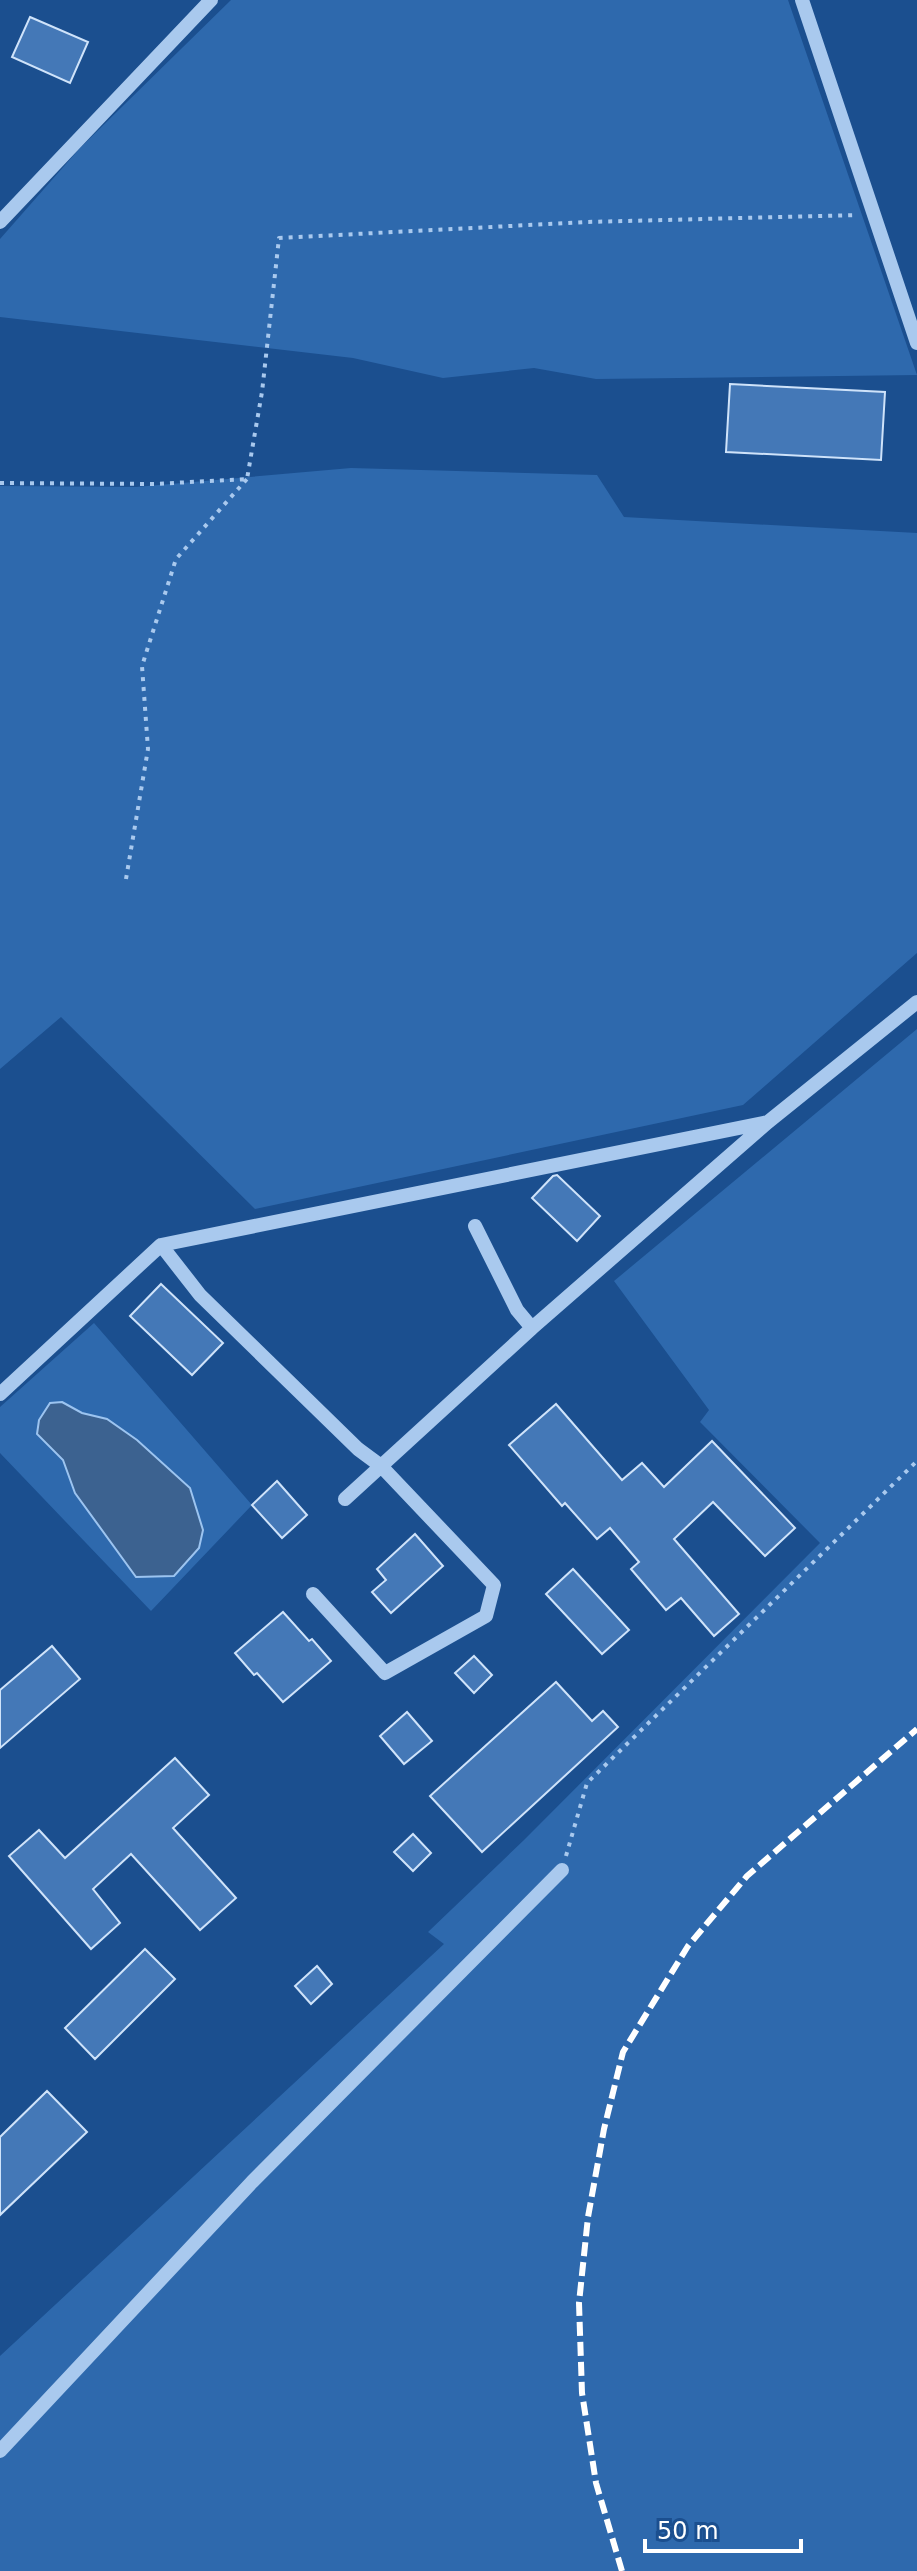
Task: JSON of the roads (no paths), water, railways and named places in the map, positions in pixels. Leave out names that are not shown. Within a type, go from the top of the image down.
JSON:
[{"type":"street","points":[[0,222],[211,0]]},
{"type":"street","points":[[802,0],[917,343]]},
{"type":"street","points":[[345,1499],[532,1328],[768,1122],[917,1002]]},
{"type":"street","points":[[0,1394],[161,1245],[768,1122]]},
{"type":"street","points":[[475,1226],[517,1310],[532,1328]]},
{"type":"street","points":[[161,1245],[200,1295],[358,1449],[381,1466],[494,1585],[486,1616],[385,1673],[313,1594]]},
{"type":"street","points":[[0,2451],[252,2182],[562,1870]]},
{"type":"railway","points":[[622,2571],[596,2483],[582,2393],[579,2303],[588,2217],[604,2129],[623,2052],[688,1946],[747,1876],[917,1729]]}]
